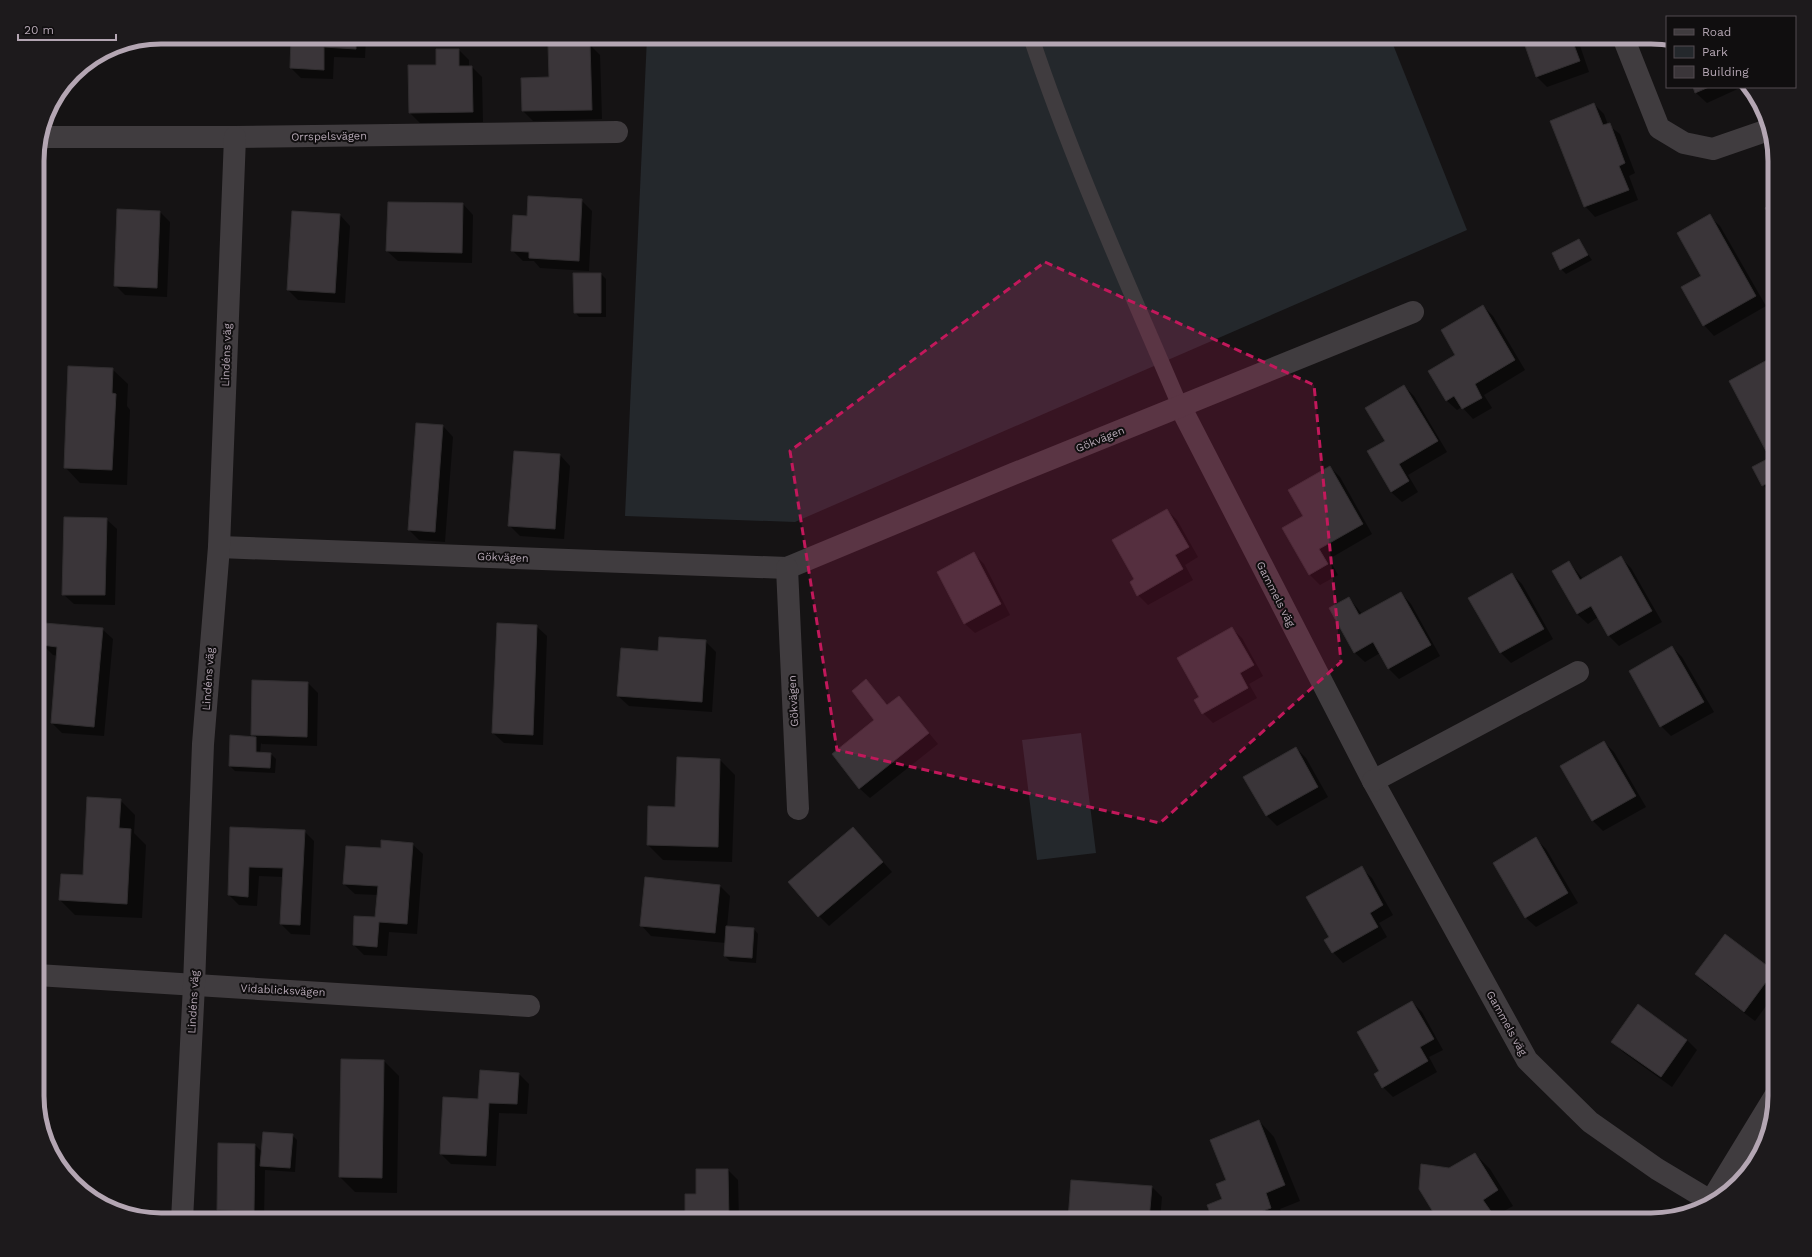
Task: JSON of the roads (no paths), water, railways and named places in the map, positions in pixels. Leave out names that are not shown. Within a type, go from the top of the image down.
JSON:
[{"type":"street","points":[[1626,44],[1659,128],[1684,143],[1713,148],[1764,131]]},
{"type":"street","name":"Orrspelsvägen","points":[[46,137],[235,137],[617,132]]},
{"type":"street","name":"Lindéns väg","points":[[182,1213],[194,985],[203,744],[219,546],[235,137]]},
{"type":"street","name":"Gökvägen","points":[[219,546],[787,568],[1413,312]]},
{"type":"street","name":"Gammels väg","points":[[1180,406],[1373,781],[1527,1060],[1590,1122],[1657,1169],[1707,1199]]},
{"type":"street","name":"Gökvägen","points":[[787,568],[798,809]]},
{"type":"street","points":[[1373,781],[1578,672]]},
{"type":"street","name":"Vidablicksvägen","points":[[44,975],[529,1006]]},
{"type":"street","name":"Gammels väg","points":[[1718,1191],[1767,1109]]},
{"type":"lane","points":[[1033,44],[1047,85],[1093,201],[1180,406]]}]
